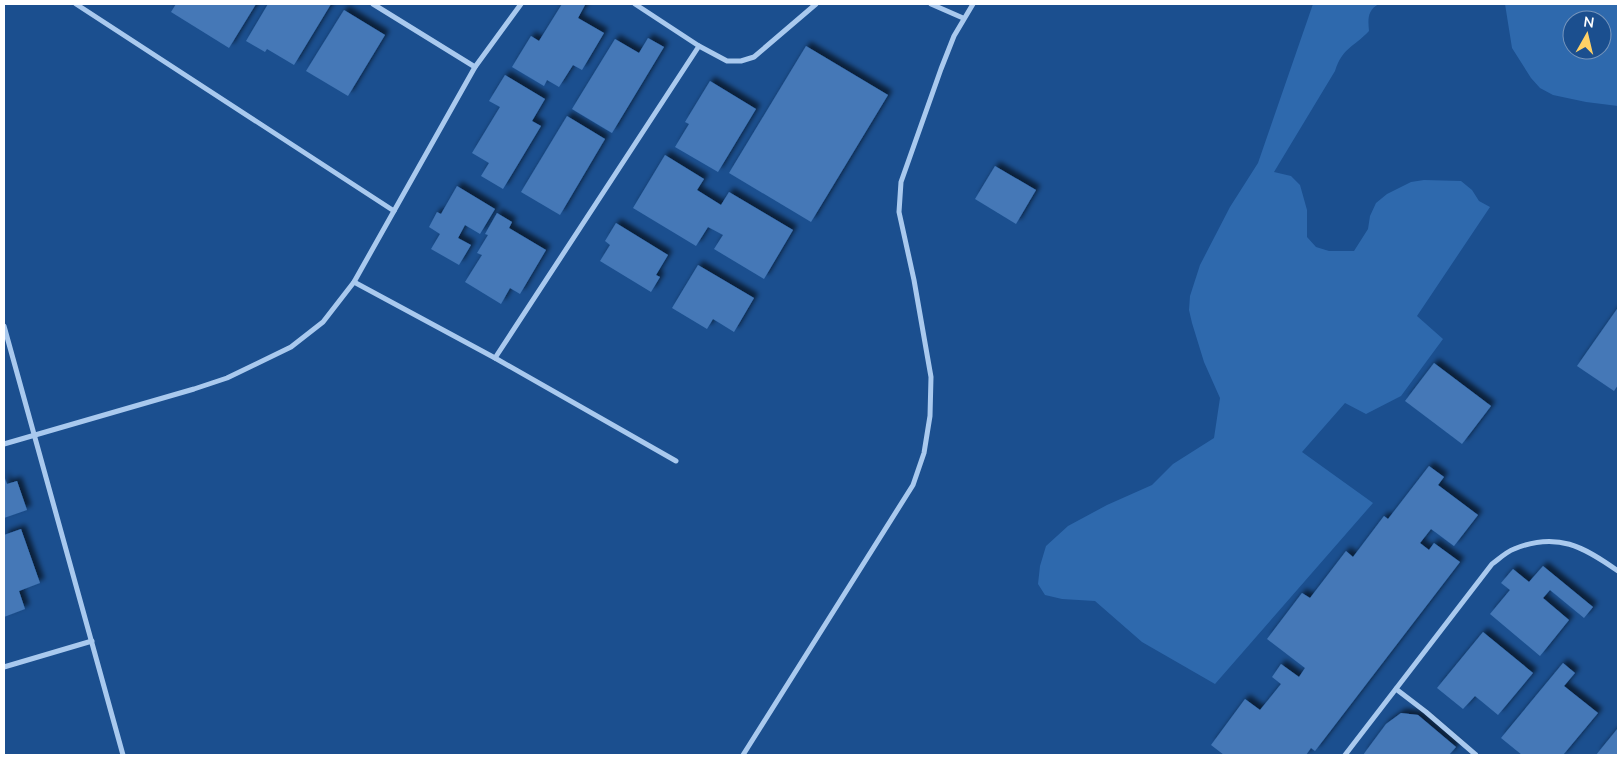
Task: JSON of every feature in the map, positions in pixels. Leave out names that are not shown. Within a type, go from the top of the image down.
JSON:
[{"type":"street","points":[[76,4],[394,211]]},
{"type":"street","points":[[373,4],[475,67]]},
{"type":"street","points":[[4,444],[227,378],[290,347],[323,322],[354,282],[475,67],[521,4]]},
{"type":"street","points":[[635,4],[699,46],[727,60],[741,61],[754,57],[816,4]]},
{"type":"street","points":[[931,4],[963,18]]},
{"type":"street","points":[[742,755],[913,485],[924,454],[930,416],[931,377],[900,212],[901,182],[941,69],[963,18],[972,4]]},
{"type":"street","points":[[495,358],[699,46]]},
{"type":"street","points":[[354,282],[495,358],[676,461]]},
{"type":"street","points":[[4,326],[124,755]]},
{"type":"street","points":[[1345,755],[1492,564],[1513,550],[1536,542],[1564,542],[1591,552],[1618,571]]},
{"type":"street","points":[[4,667],[92,641]]},
{"type":"street","points":[[1396,689],[1476,755]]},
{"type":"shaded area","points":[[1313,4],[1379,4],[1370,12],[1369,31],[1341,57],[1335,71],[1274,172],[1291,176],[1300,185],[1307,210],[1307,237],[1316,247],[1329,251],[1354,251],[1368,229],[1370,216],[1376,203],[1387,194],[1411,182],[1424,180],[1461,181],[1472,190],[1479,201],[1490,207],[1417,316],[1443,339],[1401,396],[1366,414],[1345,403],[1302,452],[1373,503],[1215,684],[1142,642],[1095,601],[1062,599],[1045,595],[1038,584],[1040,566],[1046,546],[1068,526],[1107,505],[1152,485],[1173,464],[1214,438],[1220,398],[1204,362],[1192,323],[1189,310],[1190,296],[1200,265],[1230,207],[1258,163]]},
{"type":"shaded area","points":[[1505,4],[1618,4],[1618,106],[1553,95],[1540,88],[1531,78],[1512,48]]},
{"type":"building","points":[[176,4],[256,4],[229,48],[171,12]]},
{"type":"building","points":[[268,4],[331,4],[294,65],[267,49],[265,52],[246,41]]},
{"type":"building","points":[[562,4],[585,5],[578,18],[604,33],[582,70],[573,65],[559,87],[547,80],[544,86],[512,67],[531,36],[539,41]]},
{"type":"building","points":[[344,10],[385,35],[348,96],[306,71]]},
{"type":"building","points":[[648,38],[664,47],[612,133],[572,109],[615,39],[639,53]]},
{"type":"building","points":[[806,46],[888,95],[811,222],[729,173]]},
{"type":"building","points":[[505,75],[545,99],[532,121],[541,126],[503,189],[481,176],[489,163],[472,153],[500,107],[489,101]]},
{"type":"building","points":[[710,81],[756,109],[718,172],[675,147],[689,124],[685,122]]},
{"type":"building","points":[[567,116],[605,139],[560,215],[521,192]]},
{"type":"building","points":[[665,155],[704,179],[697,190],[721,205],[729,192],[793,230],[764,279],[714,249],[723,235],[708,227],[696,246],[633,208]]},
{"type":"building","points":[[995,166],[1036,190],[1016,224],[975,199]]},
{"type":"building","points":[[457,186],[495,209],[480,234],[465,225],[458,238],[471,245],[459,265],[431,249],[440,234],[429,227],[437,212],[441,214]]},
{"type":"building","points":[[497,213],[512,222],[509,228],[546,250],[520,294],[510,288],[501,304],[465,282],[482,255],[477,253],[488,235],[485,234]]},
{"type":"building","points":[[616,223],[668,255],[656,275],[660,277],[651,292],[600,261],[610,245],[605,241]]},
{"type":"building","points":[[698,265],[754,298],[734,332],[713,319],[707,329],[672,308]]},
{"type":"building","points":[[1617,309],[1618,385],[1614,391],[1577,366]]},
{"type":"building","points":[[1434,363],[1491,406],[1462,444],[1405,401]]},
{"type":"building","points":[[1429,466],[1444,477],[1438,485],[1478,515],[1454,546],[1431,529],[1420,543],[1429,550],[1434,543],[1460,562],[1315,751],[1311,748],[1306,755],[1224,755],[1211,745],[1245,699],[1260,710],[1281,684],[1272,677],[1281,664],[1299,677],[1305,668],[1267,639],[1302,593],[1310,598],[1346,551],[1353,557],[1384,516],[1388,519]]},
{"type":"building","points":[[4,476],[7,484],[17,481],[27,510],[4,518]]},
{"type":"building","points":[[21,529],[40,583],[19,591],[25,609],[4,617],[4,535]]},
{"type":"building","points":[[1543,566],[1593,607],[1584,618],[1550,590],[1543,598],[1569,620],[1540,656],[1490,614],[1510,590],[1501,583],[1513,569],[1529,582]]},
{"type":"building","points":[[1483,632],[1533,673],[1498,715],[1475,696],[1463,709],[1437,688]]},
{"type":"building","points":[[1563,663],[1575,673],[1564,686],[1598,713],[1563,755],[1522,755],[1501,738]]},
{"type":"building","points":[[1401,713],[1418,715],[1456,747],[1449,755],[1363,755],[1386,724]]},
{"type":"building","points":[[1618,728],[1618,755],[1596,755]]}]
